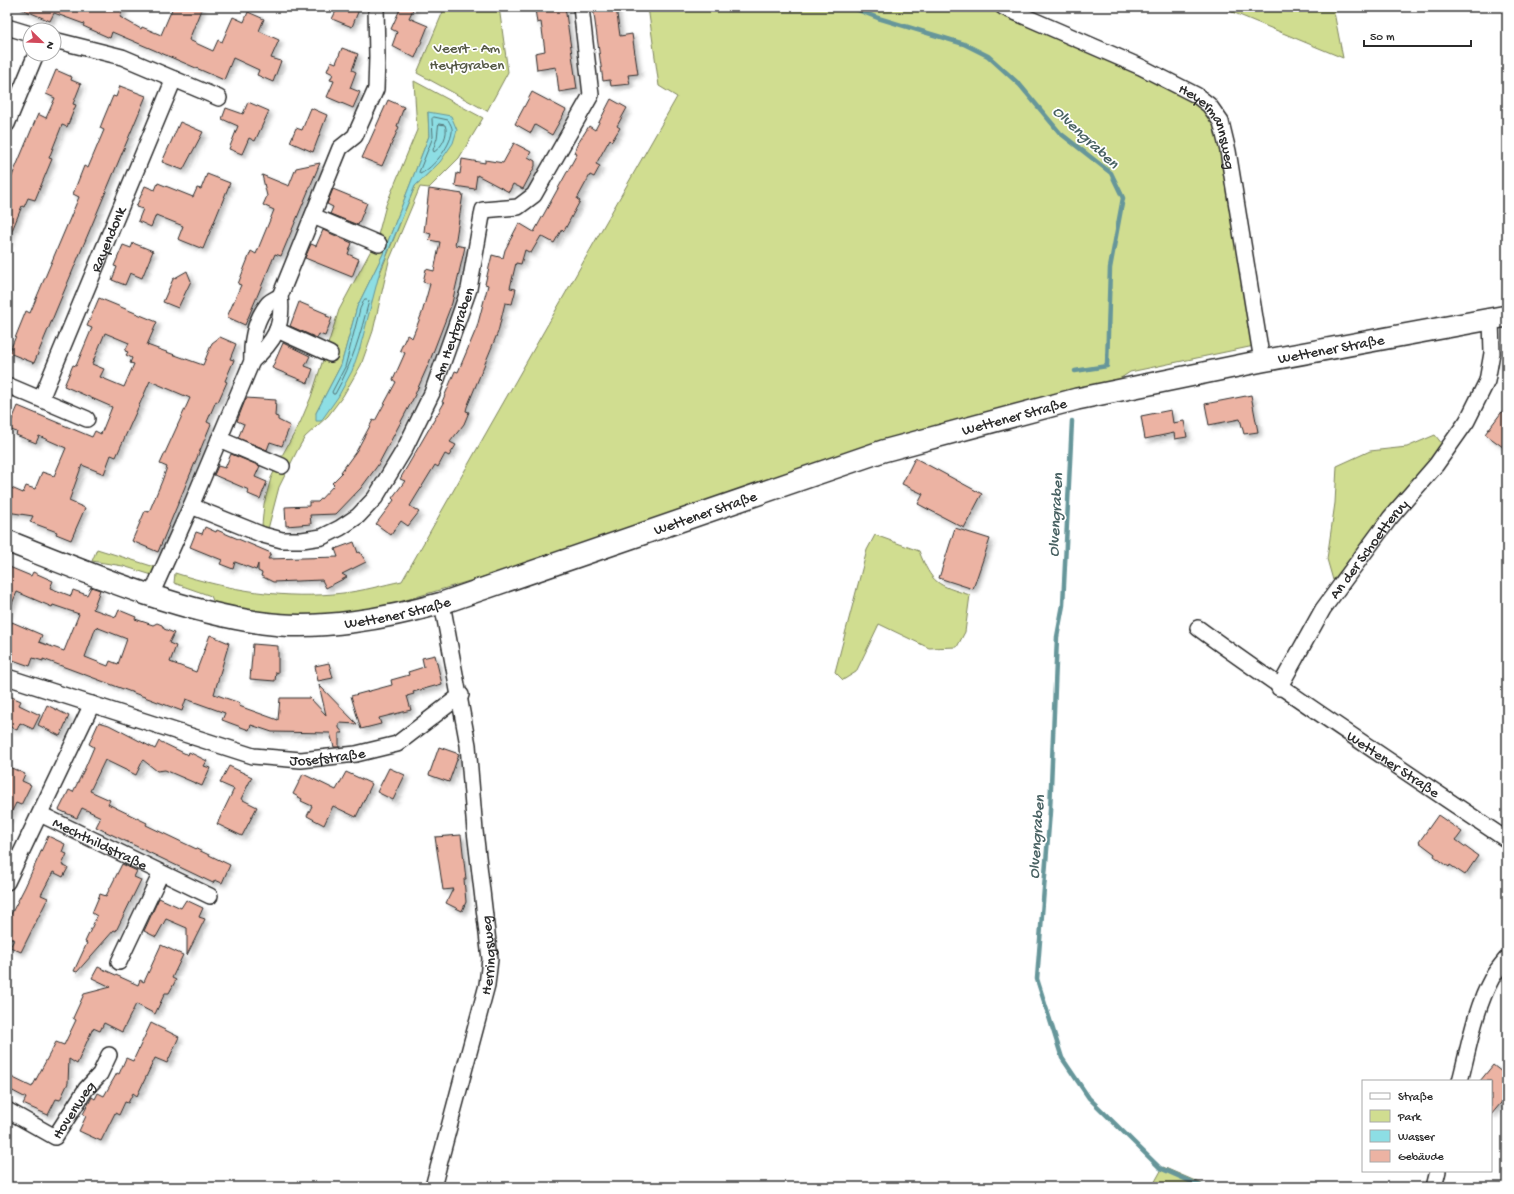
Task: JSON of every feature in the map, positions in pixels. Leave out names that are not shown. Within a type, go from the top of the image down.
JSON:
[{"type":"street","points":[[151,595],[191,506],[252,361],[267,348],[277,330],[282,312],[280,296],[340,148],[356,136],[376,89],[376,7]]},
{"type":"street","name":"Am Heytgraben","points":[[191,506],[263,535],[282,540],[302,540],[322,537],[340,528],[358,516],[374,498],[404,450],[432,393],[469,289],[483,210],[518,207],[534,195],[591,95],[581,7]]},
{"type":"street","name":"Heyermannsweg","points":[[1003,7],[1141,67],[1196,95],[1210,105],[1220,122],[1228,151],[1262,361]]},
{"type":"street","points":[[7,27],[22,32]]},
{"type":"street","points":[[62,42],[122,57],[219,98]]},
{"type":"street","points":[[7,124],[33,62]]},
{"type":"street","name":"Rayendonk","points":[[41,400],[174,79]]},
{"type":"street","points":[[313,216],[379,244]]},
{"type":"street","points":[[252,361],[251,348],[255,327],[267,304],[280,296]]},
{"type":"street","name":"Wettener Straße","points":[[7,541],[151,595],[208,613],[264,623],[312,625],[404,614],[442,603],[883,451],[1077,399],[1411,332],[1499,318]]},
{"type":"street","name":"An der Schoetteruy","points":[[1280,688],[1323,609],[1390,518],[1436,465],[1468,421],[1487,381],[1499,318]]},
{"type":"street","points":[[277,330],[330,354]]},
{"type":"street","points":[[7,385],[86,419]]},
{"type":"street","points":[[219,439],[282,466]]},
{"type":"street","points":[[442,603],[461,695]]},
{"type":"street","points":[[1198,628],[1280,688]]},
{"type":"street","name":"Josefstraße","points":[[7,677],[253,756],[301,760],[356,754],[397,744],[461,695]]},
{"type":"street","name":"Wettener Straße","points":[[1280,688],[1507,840]]},
{"type":"street","name":"Herringsweg","points":[[433,1187],[487,985],[490,959],[475,831],[468,745],[461,695]]},
{"type":"street","points":[[7,882],[92,704]]},
{"type":"street","name":"Mechthildstraße","points":[[40,814],[210,896]]},
{"type":"street","name":"Mechthildstraße","points":[[119,962],[161,873]]},
{"type":"street","points":[[1460,1080],[1474,1025],[1483,1000],[1492,978],[1507,958]]},
{"type":"street","name":"Hovenweg","points":[[7,1110],[55,1137],[86,1089],[100,1074],[108,1055]]},
{"type":"street","points":[[1434,1187],[1438,1172]]},
{"type":"green space","name":"Veert - Am Heytgraben","points":[[445,7],[499,7],[508,72],[487,111],[417,73]]},
{"type":"green space","points":[[648,7],[987,7],[1193,99],[1212,123],[1224,151],[1254,346],[1130,372],[1079,406],[908,450],[406,600],[388,611],[315,618],[265,616],[215,605],[211,596],[174,583],[175,573],[237,589],[279,594],[321,595],[350,592],[402,581],[677,97],[659,86]]},
{"type":"green space","points":[[1220,7],[1333,7],[1343,58]]},
{"type":"green space","points":[[414,81],[483,118],[459,158],[429,188],[420,187],[389,261],[373,331],[361,365],[343,396],[328,416],[305,437],[298,449],[279,487],[268,529],[262,525],[264,504],[271,478],[300,423],[311,397],[339,310],[377,239],[386,205],[417,130]],"holes":[[[428,112],[440,162],[415,186],[321,420],[316,413],[341,365],[357,307],[383,254],[429,136]]]},
{"type":"green space","points":[[1435,435],[1443,445],[1333,580],[1327,559],[1335,503],[1337,466],[1370,451],[1407,447]]},
{"type":"green space","points":[[875,535],[919,551],[932,577],[937,582],[950,589],[970,595],[965,632],[957,647],[929,648],[879,624],[856,672],[843,680],[835,672],[867,550]]},
{"type":"green space","points":[[97,549],[158,568],[152,575],[123,566],[92,561]]},
{"type":"green space","points":[[1163,1167],[1200,1183],[1206,1187],[1152,1187]]},
{"type":"water","points":[[428,112],[451,116],[457,130],[453,143],[440,162],[415,186],[380,271],[360,348],[352,371],[338,397],[321,421],[316,421],[316,413],[341,365],[357,307],[383,254],[429,136]]},
{"type":"building","points":[[17,7],[75,7],[83,10],[84,7],[124,7],[120,17],[141,29],[142,27],[161,35],[173,7],[202,7],[189,40],[213,51],[218,40],[222,42],[233,17],[244,22],[248,12],[264,19],[259,31],[279,40],[271,58],[281,61],[273,82],[257,75],[259,70],[233,58],[224,80],[112,32],[110,38],[83,26],[84,24],[54,13],[50,21]]},
{"type":"building","points":[[338,7],[360,7],[352,27],[332,19]]},
{"type":"building","points":[[401,7],[414,7],[409,18],[428,26],[415,58],[392,46],[397,32],[391,29]]},
{"type":"building","points":[[539,7],[565,7],[577,89],[559,92],[556,67],[537,70],[535,53],[545,51],[541,22],[537,23],[535,9],[539,9]]},
{"type":"building","points":[[593,7],[616,7],[620,36],[632,34],[638,74],[628,75],[630,84],[611,86],[610,80],[603,81]]},
{"type":"building","points":[[342,48],[358,54],[352,70],[356,72],[350,88],[360,92],[353,108],[327,97],[334,81],[330,80],[333,74],[327,71],[331,61],[336,63]]},
{"type":"building","points":[[56,70],[72,77],[71,80],[81,84],[73,104],[76,105],[67,127],[62,125],[49,158],[52,159],[35,200],[28,198],[24,207],[22,206],[7,243],[7,188],[38,114],[46,118],[55,98],[46,94]]},
{"type":"building","points":[[120,86],[146,96],[34,363],[9,353],[26,311],[30,313],[79,197],[73,194],[84,166],[88,168],[104,130],[100,128],[103,120],[113,96],[116,97]]},
{"type":"building","points":[[532,92],[566,110],[552,135],[535,125],[531,133],[515,124]]},
{"type":"building","points":[[611,99],[627,108],[617,126],[620,128],[612,141],[610,139],[596,164],[600,166],[594,177],[590,175],[577,199],[580,201],[564,231],[562,229],[554,243],[541,236],[531,253],[525,250],[521,264],[516,263],[510,288],[516,289],[512,304],[505,303],[498,332],[467,407],[466,411],[469,412],[464,424],[450,442],[456,445],[449,456],[445,454],[438,467],[435,465],[410,506],[419,512],[408,526],[401,521],[391,535],[376,524],[394,500],[392,498],[405,481],[400,479],[444,403],[442,402],[455,371],[458,372],[477,327],[488,285],[485,284],[492,255],[503,258],[505,250],[519,223],[534,232],[577,154],[574,153],[577,145],[589,126],[595,130]]},
{"type":"building","points":[[388,100],[404,107],[397,126],[399,127],[382,166],[362,158]]},
{"type":"building","points":[[248,102],[269,111],[255,141],[249,138],[242,154],[229,149],[238,126],[222,119],[226,108],[243,114]]},
{"type":"building","points":[[311,108],[327,115],[313,152],[290,142],[296,128],[302,130]]},
{"type":"building","points":[[180,122],[203,132],[183,170],[162,162]]},
{"type":"building","points":[[514,143],[531,152],[528,157],[535,161],[535,166],[523,189],[513,184],[509,192],[477,175],[475,189],[455,186],[457,173],[460,174],[462,159],[485,163],[485,160],[503,163]]},
{"type":"building","points":[[320,163],[281,256],[275,254],[245,325],[227,317],[241,285],[238,284],[251,251],[256,254],[274,210],[263,205],[267,196],[262,175],[289,186],[296,168]]},
{"type":"building","points":[[207,174],[230,183],[203,249],[178,239],[183,226],[156,215],[151,227],[138,221],[143,209],[136,207],[145,186],[155,190],[158,183],[193,197],[197,188],[201,189]]},
{"type":"building","points":[[333,189],[367,203],[358,225],[330,214],[333,207],[327,204]]},
{"type":"building","points":[[429,189],[463,194],[455,245],[465,247],[452,303],[429,363],[413,399],[378,465],[361,488],[336,514],[310,515],[311,524],[286,526],[285,507],[309,506],[309,502],[318,502],[334,485],[332,483],[342,473],[341,472],[357,450],[396,382],[393,380],[405,353],[400,350],[407,335],[412,338],[422,313],[430,284],[423,282],[426,269],[434,271],[440,242],[429,240],[431,234],[424,232]]},
{"type":"building","points":[[323,230],[352,243],[348,254],[359,259],[352,277],[305,258],[311,244],[316,246]]},
{"type":"building","points":[[133,243],[153,251],[142,278],[130,273],[125,285],[112,280],[117,267],[114,266],[123,245],[131,248]]},
{"type":"building","points":[[187,271],[191,281],[178,308],[163,302],[173,279]]},
{"type":"building","points":[[99,298],[157,322],[147,345],[200,364],[203,365],[212,343],[220,337],[236,344],[230,359],[234,360],[225,381],[227,382],[218,402],[216,401],[207,422],[211,424],[158,552],[132,541],[145,511],[149,512],[162,481],[167,467],[160,464],[190,398],[150,381],[116,457],[111,455],[104,474],[82,465],[69,501],[85,508],[71,540],[56,534],[57,532],[30,522],[33,516],[7,512],[7,486],[23,493],[26,486],[35,489],[42,472],[54,476],[66,448],[39,436],[36,443],[16,435],[17,432],[8,429],[18,406],[92,437],[95,431],[101,434],[112,407],[64,386],[73,365],[76,366],[92,328],[87,326]],"holes":[[[105,333],[129,343],[125,351],[128,352],[126,355],[132,358],[130,363],[134,364],[124,387],[100,377],[104,369],[92,364]]]},
{"type":"building","points":[[299,302],[327,314],[326,316],[332,318],[325,336],[319,334],[317,338],[290,326]]},
{"type":"building","points":[[283,343],[310,356],[305,366],[313,369],[308,383],[272,368]]},
{"type":"building","points":[[1251,395],[1258,432],[1244,434],[1240,419],[1209,425],[1205,404]]},
{"type":"building","points":[[246,398],[276,400],[275,416],[278,417],[278,420],[290,426],[282,446],[270,442],[267,450],[238,438],[244,424],[237,421]]},
{"type":"building","points":[[1507,405],[1507,450],[1485,434]]},
{"type":"building","points":[[1171,410],[1173,423],[1184,421],[1187,437],[1175,439],[1174,433],[1145,439],[1141,416]]},
{"type":"building","points":[[231,454],[260,466],[255,477],[267,482],[260,499],[248,494],[249,490],[214,475],[218,466],[225,468]]},
{"type":"building","points":[[915,458],[982,494],[964,528],[918,504],[923,494],[902,484]]},
{"type":"building","points":[[205,527],[216,532],[217,530],[271,553],[268,559],[338,557],[335,549],[354,542],[358,553],[360,552],[366,562],[342,574],[347,577],[326,588],[322,580],[273,582],[261,576],[262,573],[258,571],[258,564],[256,570],[235,562],[233,569],[220,564],[222,560],[190,547],[196,532],[202,534]]},
{"type":"building","points":[[955,528],[990,539],[973,589],[939,578]]},
{"type":"building","points":[[7,566],[31,576],[33,572],[53,581],[50,588],[71,596],[73,590],[87,595],[91,587],[100,590],[93,609],[116,617],[119,610],[136,617],[135,619],[153,625],[157,623],[162,625],[164,629],[174,633],[169,643],[176,646],[170,662],[196,672],[210,635],[229,643],[214,694],[240,703],[239,706],[278,720],[280,698],[310,698],[326,715],[319,685],[357,724],[339,723],[339,728],[343,733],[339,733],[339,747],[334,747],[330,733],[272,732],[251,725],[249,730],[222,720],[225,713],[186,699],[182,711],[43,659],[43,661],[33,658],[30,666],[7,658],[7,633],[12,622],[42,635],[39,642],[64,651],[79,614],[53,605],[52,607],[17,592],[7,615]],"holes":[[[96,627],[127,639],[118,664],[110,661],[108,666],[85,657]]]},
{"type":"building","points":[[253,644],[278,646],[278,673],[276,672],[275,681],[250,679]]},
{"type":"building","points":[[435,655],[442,684],[413,692],[414,694],[407,696],[411,710],[379,718],[381,724],[361,729],[351,696],[392,685],[391,680],[409,675],[408,672],[424,667],[422,658]]},
{"type":"building","points":[[329,663],[333,678],[318,681],[315,666]]},
{"type":"building","points":[[7,695],[21,701],[19,705],[40,715],[33,729],[20,723],[17,730],[9,726],[7,730]]},
{"type":"building","points":[[47,705],[69,716],[60,736],[38,725]]},
{"type":"building","points":[[99,722],[109,725],[155,749],[159,741],[188,755],[189,752],[207,761],[204,766],[210,768],[202,786],[165,770],[157,771],[143,760],[136,775],[105,760],[90,791],[110,800],[108,804],[147,823],[146,825],[230,865],[222,883],[215,880],[213,883],[96,827],[101,817],[82,808],[77,818],[59,810],[69,790],[73,792],[85,768],[94,747],[89,744]]},
{"type":"building","points":[[439,747],[459,754],[449,782],[429,775]]},
{"type":"building","points":[[7,766],[25,774],[22,781],[31,785],[21,805],[16,803],[7,821]]},
{"type":"building","points":[[229,766],[252,777],[241,799],[257,807],[242,836],[217,824],[234,789],[220,783]]},
{"type":"building","points":[[389,768],[405,775],[393,800],[377,792]]},
{"type":"building","points":[[346,772],[372,784],[356,817],[333,806],[324,825],[307,816],[312,806],[301,801],[302,799],[293,794],[303,774],[336,790]]},
{"type":"building","points":[[1438,815],[1462,832],[1456,840],[1478,856],[1465,875],[1450,865],[1449,867],[1419,842]]},
{"type":"building","points":[[461,835],[466,879],[464,879],[466,902],[462,911],[446,903],[453,889],[443,890],[435,837]]},
{"type":"building","points":[[48,836],[65,844],[62,852],[67,854],[62,865],[68,868],[63,877],[53,872],[41,895],[48,898],[21,952],[10,947],[14,940],[7,937],[7,922]]},
{"type":"building","points":[[122,864],[137,871],[134,877],[141,880],[116,931],[114,930],[77,972],[74,971],[97,916],[92,913],[100,894],[106,896]]},
{"type":"building","points":[[159,898],[181,908],[186,900],[203,908],[199,917],[205,919],[187,955],[187,928],[166,919],[156,937],[144,931]]},
{"type":"building","points":[[161,945],[183,955],[172,978],[176,980],[169,993],[165,993],[155,1014],[136,1004],[122,1032],[104,1023],[100,1031],[93,1028],[77,1064],[69,1059],[68,1083],[60,1100],[56,1099],[48,1115],[23,1104],[26,1098],[7,1088],[7,1075],[32,1087],[56,1042],[64,1045],[76,1020],[73,1018],[84,994],[111,987],[92,978],[98,967],[138,985],[140,980],[144,982]]},
{"type":"building","points":[[151,1023],[179,1037],[167,1063],[155,1058],[137,1096],[133,1093],[128,1103],[125,1102],[119,1115],[115,1113],[101,1141],[79,1131],[86,1116],[83,1114],[92,1097],[95,1099],[98,1093],[104,1096],[117,1073],[119,1074],[126,1058],[133,1061]]},
{"type":"building","points":[[1493,1065],[1507,1076],[1507,1088],[1501,1095],[1505,1098],[1492,1114],[1492,1080],[1481,1080]]},
{"type":"waterway","name":"Olvengraben","points":[[851,7],[878,18],[964,44],[988,56],[1020,85],[1060,133],[1111,173],[1123,198],[1110,268],[1107,366],[1075,371]]},
{"type":"waterway","name":"Olvengraben","points":[[1072,421],[1063,605],[1057,637],[1050,811],[1037,979],[1062,1058],[1089,1098],[1160,1168],[1203,1187]]}]
